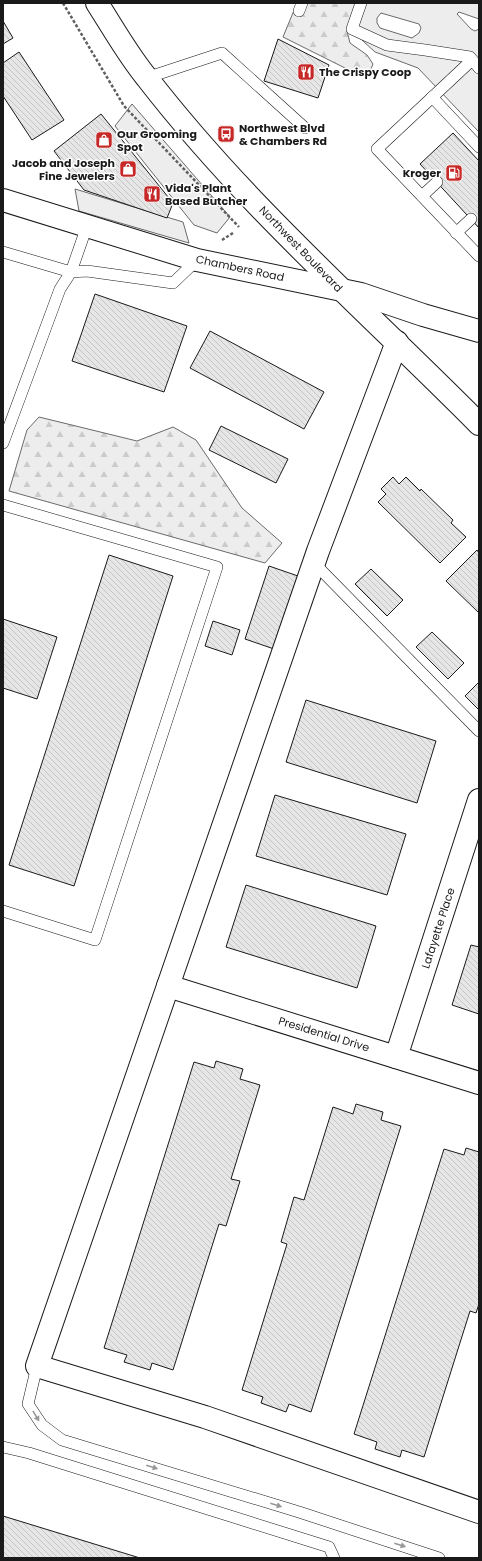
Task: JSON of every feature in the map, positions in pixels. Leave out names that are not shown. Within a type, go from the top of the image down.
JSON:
[{"type":"street","name":"Northwest Boulevard","points":[[97,3],[146,78],[215,160],[339,289],[397,342],[479,424]]},
{"type":"street","name":"Chambers Road","points":[[3,200],[197,260],[361,294],[423,315],[479,331]]},
{"type":"street","points":[[397,342],[314,563],[37,1366],[205,1417],[479,1512]]},
{"type":"street","name":"Lafayette Place","points":[[396,1057],[479,800]]},
{"type":"street","name":"Presidential Drive","points":[[168,986],[479,1083]]},
{"type":"lane","points":[[361,3],[352,29],[387,45],[470,57],[476,64],[432,97],[377,149],[479,256]]},
{"type":"lane","points":[[146,78],[222,53],[305,128]]},
{"type":"lane","points":[[432,97],[477,149]]},
{"type":"lane","points":[[422,196],[438,182]]},
{"type":"lane","points":[[456,233],[471,219]]},
{"type":"lane","points":[[3,443],[60,289],[71,272],[87,226]]},
{"type":"lane","points":[[3,252],[71,272],[87,271],[173,283],[197,260]]},
{"type":"lane","points":[[3,505],[217,567],[95,940],[3,911]]},
{"type":"lane","points":[[314,563],[479,731]]},
{"type":"lane","points":[[37,1366],[28,1404],[42,1425],[62,1440],[299,1512],[438,1558]]},
{"type":"lane","points":[[3,1447],[329,1547],[334,1558]]},
{"type":"path","points":[[62,3],[124,106],[239,227]]},
{"type":"green space","points":[[297,3],[357,3],[347,31],[350,43],[367,55],[373,64],[369,74],[359,75],[283,37]]},
{"type":"green space","points":[[39,417],[137,441],[173,427],[196,440],[242,508],[282,543],[265,563],[9,491],[27,430]]},
{"type":"shaded area","points":[[358,3],[479,3],[479,19],[459,12],[457,14],[471,29],[475,31],[479,29],[479,132],[418,68],[375,52],[350,29]],"holes":[[[381,13],[419,24],[421,28],[419,33],[412,38],[380,28],[377,23],[377,18]]]},
{"type":"shaded area","points":[[132,104],[230,217],[217,233],[194,225],[115,126]]},
{"type":"shaded area","points":[[75,189],[183,222],[189,243],[79,211]]},
{"type":"building","points":[[3,21],[13,38],[3,44]]},
{"type":"building","points":[[278,39],[329,65],[318,98],[264,81]]},
{"type":"building","points":[[19,52],[64,120],[32,140],[3,96],[3,63]]},
{"type":"building","points":[[101,114],[173,203],[167,218],[84,190],[54,151]]},
{"type":"building","name":"Kroger","points":[[453,133],[479,161],[479,228],[420,164]]},
{"type":"building","points":[[95,294],[187,326],[164,392],[72,361]]},
{"type":"building","points":[[210,331],[324,392],[304,429],[190,368]]},
{"type":"building","points":[[221,426],[288,459],[276,483],[209,450]]},
{"type":"building","points":[[393,477],[399,484],[406,477],[420,491],[421,489],[453,520],[451,523],[466,537],[440,563],[378,502],[386,494],[381,489]]},
{"type":"building","points":[[477,550],[479,553],[479,613],[446,581]]},
{"type":"building","points":[[109,555],[173,576],[74,886],[9,865]]},
{"type":"building","points":[[269,566],[298,576],[274,649],[245,639]]},
{"type":"building","points":[[371,569],[403,600],[387,616],[355,584]]},
{"type":"building","points":[[3,619],[57,637],[37,699],[3,688]]},
{"type":"building","points":[[213,621],[240,630],[232,655],[205,646]]},
{"type":"building","points":[[432,632],[464,663],[448,679],[416,647]]},
{"type":"building","points":[[479,682],[479,710],[465,696]]},
{"type":"building","points":[[306,700],[436,741],[417,803],[286,762]]},
{"type":"building","points":[[275,795],[406,834],[387,895],[256,856]]},
{"type":"building","points":[[246,885],[376,926],[357,988],[226,947]]},
{"type":"building","points":[[471,945],[479,947],[479,1014],[452,1005]]},
{"type":"building","points":[[216,1061],[243,1069],[240,1079],[260,1085],[231,1179],[240,1181],[226,1226],[219,1224],[173,1370],[152,1363],[150,1370],[124,1362],[127,1355],[104,1348],[194,1062],[214,1068]]},
{"type":"building","points":[[356,1104],[383,1112],[381,1120],[401,1126],[311,1412],[289,1404],[286,1412],[261,1403],[263,1397],[242,1390],[287,1244],[281,1242],[294,1197],[304,1200],[333,1107],[353,1114]]},
{"type":"building","points":[[466,1148],[479,1152],[479,1304],[476,1313],[470,1311],[424,1457],[402,1450],[400,1457],[375,1449],[377,1442],[354,1434],[444,1149],[464,1155]]},
{"type":"building","points":[[3,1516],[140,1558],[3,1558]]},
{"type":"place","name":"The Crispy Coop","points":[[306,72]]},
{"type":"place","name":"Northwest Blvd & Chambers Rd","points":[[226,134]]},
{"type":"place","name":"Our Grooming Spot","points":[[104,140]]},
{"type":"place","name":"Jacob and Joseph Fine Jewelers","points":[[128,169]]},
{"type":"place","name":"Kroger","points":[[454,173]]},
{"type":"place","name":"Vida's Plant Based Butcher","points":[[152,194]]}]
